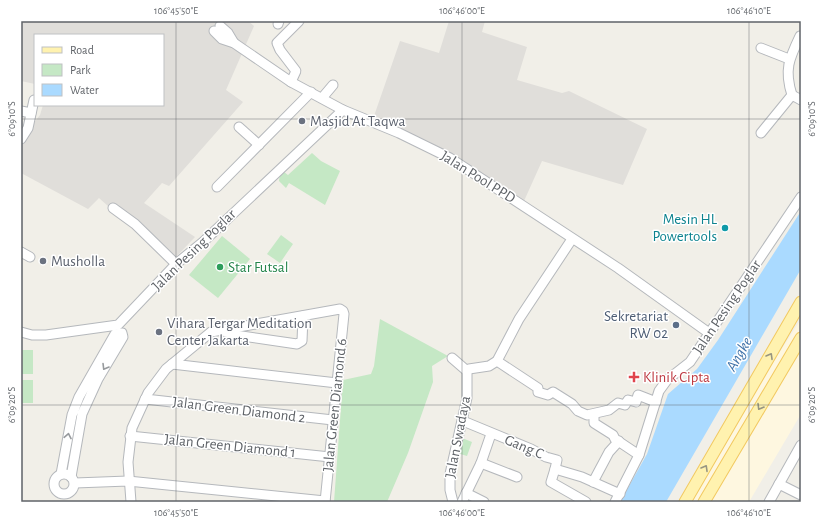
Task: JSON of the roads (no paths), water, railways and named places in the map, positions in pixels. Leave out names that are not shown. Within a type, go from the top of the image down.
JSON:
[{"type":"main road","points":[[685,502],[801,302]]},
{"type":"main road","points":[[704,502],[801,338]]},
{"type":"street","points":[[291,82],[296,71],[280,50],[277,43],[299,21]]},
{"type":"street","name":"Jalan Pool PPD","points":[[217,28],[228,33],[234,43],[291,82],[343,110],[399,133],[450,158],[618,268],[710,333]]},
{"type":"street","points":[[800,36],[789,59],[788,78],[792,95],[801,100]]},
{"type":"street","points":[[761,48],[789,59]]},
{"type":"street","points":[[322,98],[333,85]]},
{"type":"street","points":[[217,187],[311,92]]},
{"type":"street","points":[[761,133],[792,95]]},
{"type":"street","points":[[21,139],[27,131],[34,100]]},
{"type":"street","name":"Jalan Pesing Poglar","points":[[21,332],[32,335],[46,335],[118,325],[176,264],[203,242],[343,110]]},
{"type":"street","points":[[21,111],[31,113]]},
{"type":"street","points":[[239,127],[259,145]]},
{"type":"street","name":"Jalan Pesing Poglar","points":[[618,498],[639,455],[659,391],[667,380],[690,362],[801,197]]},
{"type":"street","points":[[113,208],[135,224],[176,264]]},
{"type":"street","points":[[452,358],[467,371],[469,369],[489,366],[497,361],[519,319],[572,239]]},
{"type":"street","points":[[21,252],[30,257]]},
{"type":"street","name":"Jalan Green Diamond 6","points":[[302,316],[340,309],[343,310],[325,501]]},
{"type":"street","points":[[131,502],[128,481],[130,436],[135,418],[144,399],[156,380],[207,334],[221,330],[302,316],[302,341],[296,344],[235,335],[221,330]]},
{"type":"street","points":[[122,333],[123,337],[98,379],[82,414],[73,480],[74,488],[71,497],[65,495],[60,498],[54,484],[55,479],[61,474],[72,415],[79,397],[90,374],[116,334],[122,333]]},
{"type":"street","points":[[497,361],[520,378],[538,388],[538,392],[548,395],[552,392],[572,404],[578,411],[587,415],[594,415],[609,410],[618,403],[625,405],[628,400],[636,402],[638,394],[656,402]]},
{"type":"street","points":[[172,364],[337,383]]},
{"type":"street","name":"Jalan Swadaya","points":[[453,502],[450,490],[450,474],[463,421],[467,394],[467,371]]},
{"type":"street","name":"Jalan Green Diamond 2","points":[[144,399],[333,420]]},
{"type":"street","points":[[594,415],[594,423],[613,434],[618,441],[639,455]]},
{"type":"street","name":"Gang C","points":[[463,421],[491,434],[531,449],[546,457],[557,460],[555,469],[593,482],[618,498]]},
{"type":"street","points":[[462,502],[481,463],[491,434]]},
{"type":"street","name":"Jalan Green Diamond 1","points":[[130,436],[330,457]]},
{"type":"street","points":[[593,482],[609,452],[618,441]]},
{"type":"street","points":[[769,502],[801,445]]},
{"type":"street","points":[[481,463],[517,477]]},
{"type":"street","points":[[555,469],[551,482],[586,502]]},
{"type":"street","points":[[61,474],[73,480],[128,481],[325,501]]},
{"type":"street","points":[[779,484],[801,496]]},
{"type":"street","points":[[466,493],[484,502]]},
{"type":"water","name":"Angke","points":[[801,211],[801,269],[666,502],[620,502],[647,454],[668,394],[697,369],[718,340]]},
{"type":"place","name":"Masjid At Taqwa","points":[[302,121]]},
{"type":"place","name":"Mesin HL Powertools","points":[[725,228]]},
{"type":"place","name":"Musholla","points":[[43,261]]},
{"type":"place","name":"Star Futsal","points":[[220,267]]},
{"type":"place","name":"Sekretariat RW 02","points":[[676,325]]},
{"type":"place","name":"Vihara Tergar Meditation Center Jakarta","points":[[159,332]]},
{"type":"place","name":"Klinik Cipta","points":[[634,377]]}]
